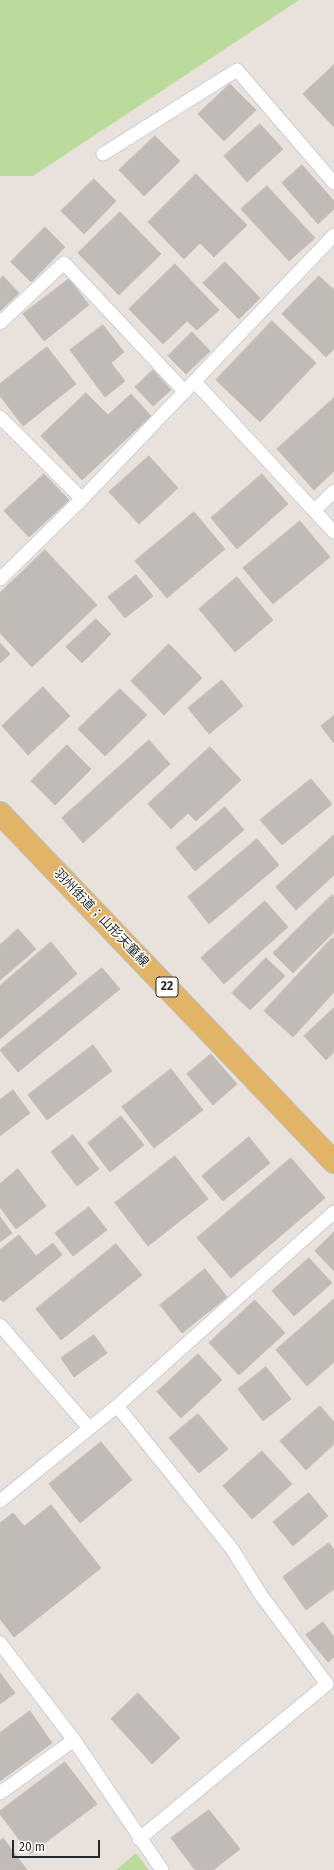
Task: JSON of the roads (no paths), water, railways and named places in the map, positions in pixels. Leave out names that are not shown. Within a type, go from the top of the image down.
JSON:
[{"type":"main road","name":"羽州街道；山形天童線","points":[[0,813],[334,1162]]},
{"type":"lane","points":[[103,154],[237,70],[334,183]]},
{"type":"lane","points":[[0,579],[82,499],[186,392],[334,235]]},
{"type":"lane","points":[[0,323],[64,263],[186,392]]},
{"type":"lane","points":[[195,382],[334,532]]},
{"type":"lane","points":[[0,417],[82,499]]},
{"type":"lane","points":[[315,510],[334,491]]},
{"type":"lane","points":[[0,1501],[117,1406],[334,1212]]},
{"type":"lane","points":[[0,1325],[89,1428]]},
{"type":"lane","points":[[117,1406],[232,1550],[261,1595],[327,1684],[140,1839]]},
{"type":"lane","points":[[0,1642],[74,1740],[162,1870]]},
{"type":"lane","points":[[0,1793],[74,1740]]}]
